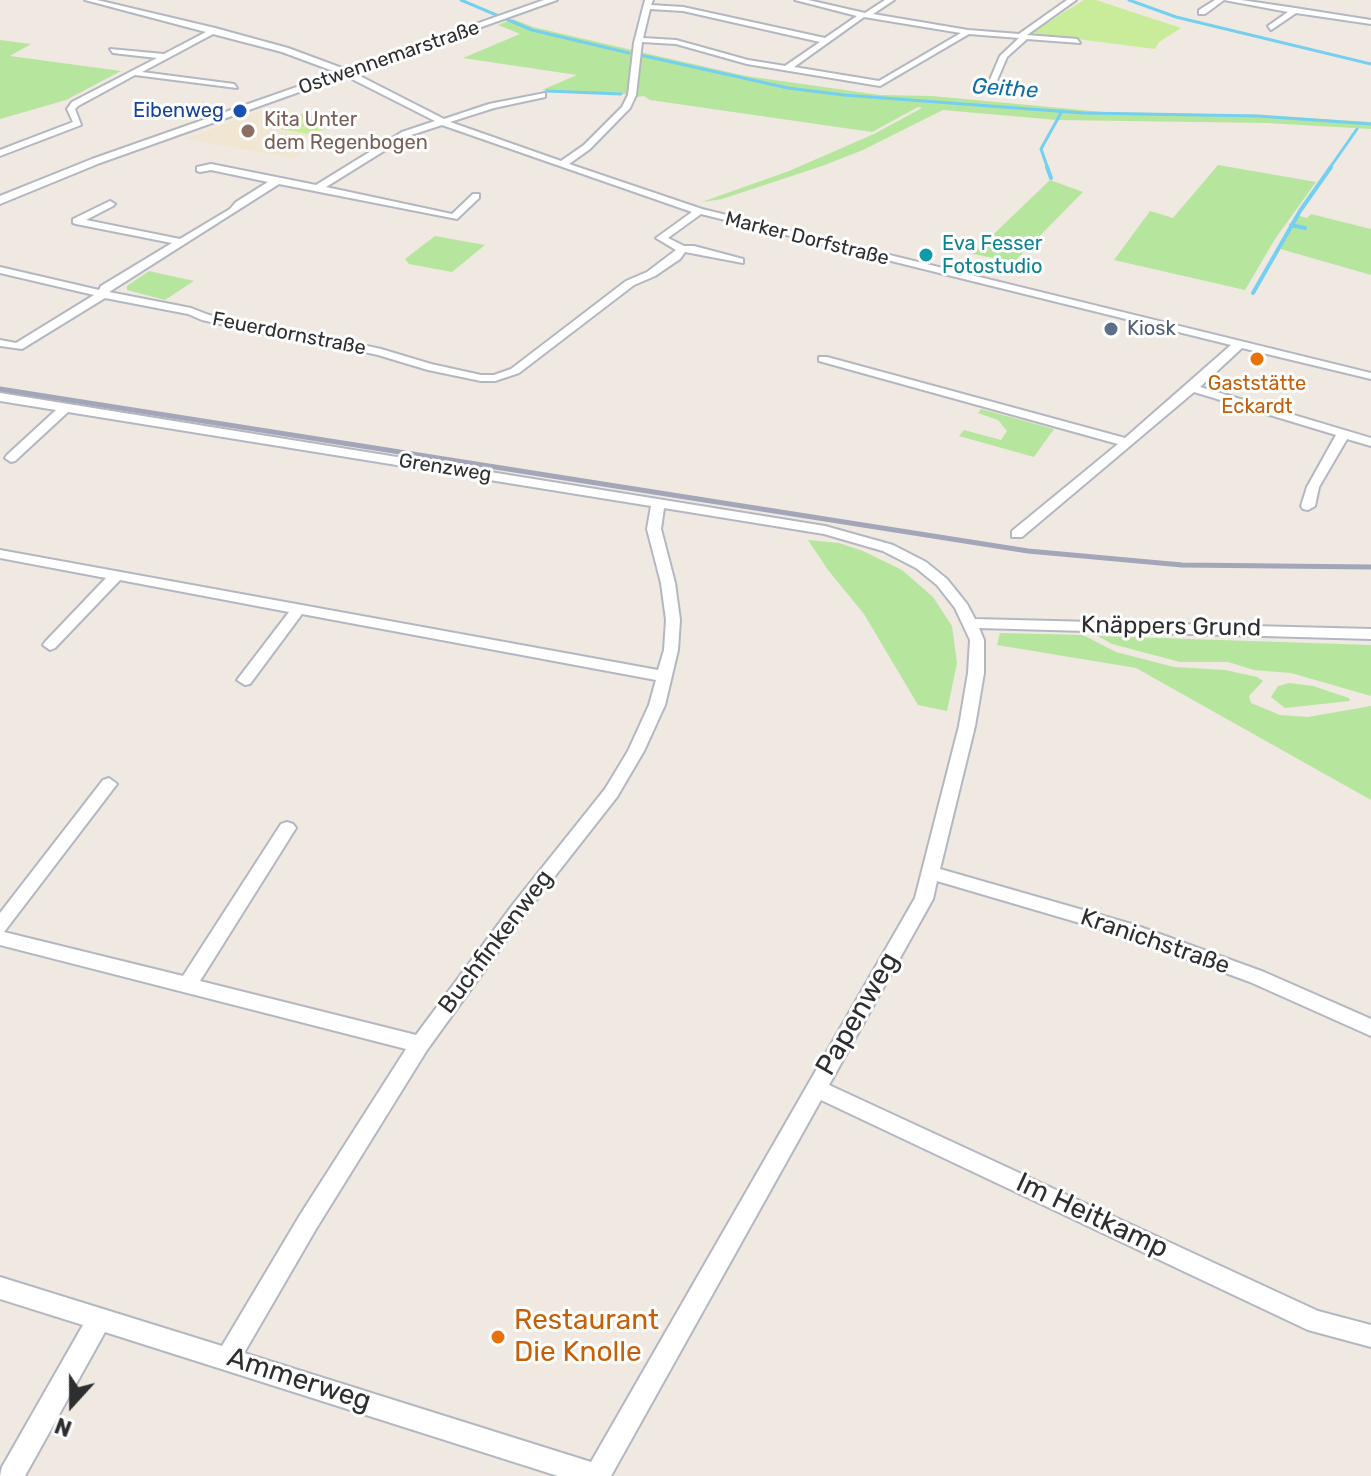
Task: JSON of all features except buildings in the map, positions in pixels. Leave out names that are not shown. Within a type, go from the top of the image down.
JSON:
[{"type":"street","name":"Marker Dorfstraße","points":[[89,0],[285,50],[350,74],[440,122],[699,211],[1371,376]]},
{"type":"street","name":"Ostwennemarstraße","points":[[0,200],[96,161],[553,0]]},
{"type":"street","points":[[799,0],[865,15],[968,32],[1077,41]]},
{"type":"street","points":[[786,69],[890,0]]},
{"type":"street","points":[[984,87],[992,83],[1004,56],[1023,39],[1022,36],[1072,0]]},
{"type":"street","points":[[1202,12],[1220,0]]},
{"type":"street","points":[[1227,0],[1371,22]]},
{"type":"street","points":[[561,165],[599,137],[626,108],[632,95],[639,40],[648,4],[826,41]]},
{"type":"street","points":[[1271,28],[1295,10]]},
{"type":"street","points":[[0,153],[75,125],[78,123],[72,106],[215,30]]},
{"type":"street","points":[[639,40],[676,42],[786,69],[880,84],[968,32]]},
{"type":"street","points":[[113,51],[163,56]]},
{"type":"street","points":[[135,73],[234,86]]},
{"type":"street","points":[[318,188],[394,139],[440,122],[542,95]]},
{"type":"street","points":[[200,169],[211,167],[454,217],[476,196]]},
{"type":"street","points":[[0,343],[18,347],[103,294],[105,288],[278,181]]},
{"type":"street","points":[[110,204],[76,221],[183,242]]},
{"type":"street","points":[[699,211],[661,238],[682,249],[694,249],[739,261]]},
{"type":"street","name":"Feuerdornstraße","points":[[0,270],[191,311],[206,318],[288,336],[301,335],[454,372],[495,378],[515,371],[630,283],[651,274],[682,249]]},
{"type":"street","points":[[1017,534],[1192,388],[1239,344]]},
{"type":"street","points":[[823,359],[1126,442]]},
{"type":"street","points":[[1192,388],[1371,442]]},
{"type":"street","name":"Grenzweg","points":[[0,397],[825,530],[888,548]]},
{"type":"street","points":[[11,458],[66,407]]},
{"type":"street","points":[[1308,506],[1313,487],[1343,434]]},
{"type":"street","name":"Buchfinkenweg","points":[[228,1358],[308,1222],[420,1044],[628,767],[657,705],[671,650],[673,620],[668,583],[654,529],[658,503]]},
{"type":"street","name":"Papenweg","points":[[597,1476],[924,899],[933,873],[976,673],[977,640],[962,607],[937,577],[888,548]]},
{"type":"street","points":[[0,554],[663,676]]},
{"type":"street","points":[[50,645],[116,576]]},
{"type":"street","points":[[245,680],[298,610]]},
{"type":"street","name":"Knäppers Grund","points":[[970,623],[1371,634]]},
{"type":"street","points":[[0,926],[109,784]]},
{"type":"street","points":[[187,986],[287,828]]},
{"type":"street","name":"Kranichstraße","points":[[933,873],[1135,932],[1257,977],[1371,1028]]},
{"type":"street","points":[[0,938],[420,1044]]},
{"type":"street","name":"Im Heitkamp","points":[[815,1088],[1316,1322],[1371,1336]]},
{"type":"street","name":"Ammerweg","points":[[0,1288],[597,1476]]},
{"type":"street","points":[[11,1476],[100,1318]]},
{"type":"shaded area","name":"Kita Unter dem Regenbogen","points":[[260,111],[283,115],[264,126],[313,135],[304,141],[307,149],[294,158],[186,139]]},
{"type":"green space","points":[[1084,0],[1096,0],[1181,28],[1159,42],[1155,49],[1030,33]]},
{"type":"green space","points":[[513,19],[533,27],[632,50],[627,94],[542,90],[577,75],[463,58],[520,34],[498,25]]},
{"type":"green space","points":[[0,40],[31,44],[10,56],[121,71],[66,100],[0,119]]},
{"type":"green space","points":[[640,52],[746,76],[880,95],[932,96],[1103,112],[1260,115],[1371,122],[1371,129],[1267,123],[1057,120],[943,110],[863,150],[822,166],[722,199],[702,202],[789,171],[874,134],[922,108],[918,107],[872,132],[650,100],[644,96],[637,97]]},
{"type":"green space","points":[[288,112],[337,121],[314,135],[263,126]]},
{"type":"green space","points":[[1218,165],[1316,182],[1275,239],[1245,290],[1114,260],[1150,211],[1173,218]]},
{"type":"green space","points":[[1050,180],[1083,192],[1002,274],[992,271],[1003,260],[973,254]]},
{"type":"green space","points":[[1311,214],[1371,229],[1371,275],[1277,248],[1296,215],[1307,218]]},
{"type":"green space","points":[[435,236],[485,245],[452,272],[409,264],[405,259]]},
{"type":"green space","points":[[149,271],[194,281],[165,300],[127,290],[127,286]]},
{"type":"green space","points":[[981,409],[1054,429],[1034,457],[959,436],[964,430],[1001,440],[1007,431],[998,420],[978,413]]},
{"type":"green space","points":[[808,540],[839,543],[863,551],[902,570],[933,597],[952,626],[957,663],[947,711],[918,705],[864,614]]},
{"type":"green space","points":[[1000,633],[1083,635],[1116,652],[1174,667],[1225,670],[1257,677],[1263,681],[1249,696],[1251,703],[1280,715],[1308,717],[1371,706],[1371,800],[1136,668],[997,645]]},
{"type":"green space","points":[[1098,636],[1371,645],[1371,696],[1291,673],[1254,670],[1228,662],[1180,662],[1112,644]]},
{"type":"green space","points":[[1289,683],[1313,686],[1349,698],[1350,701],[1285,708],[1271,697],[1278,686]]},
{"type":"waterway","name":"Geithe","points":[[461,0],[532,30],[629,53]]},
{"type":"waterway","points":[[1129,0],[1176,17],[1371,64]]},
{"type":"waterway","name":"Geithe","points":[[640,55],[788,88],[1062,111]]},
{"type":"waterway","points":[[547,91],[621,94]]},
{"type":"waterway","points":[[1048,169],[1041,149],[1062,111]]},
{"type":"waterway","name":"Geithe","points":[[1062,111],[1258,116],[1371,124]]},
{"type":"waterway","points":[[1329,169],[1357,129]]},
{"type":"waterway","points":[[1047,167],[1051,178]]},
{"type":"waterway","points":[[1292,225],[1331,167]]},
{"type":"waterway","points":[[1253,293],[1292,225]]},
{"type":"waterway","points":[[1292,225],[1305,228]]},
{"type":"railway","points":[[0,389],[1028,551],[1182,565],[1371,567]]},
{"type":"place","name":"Eibenweg","points":[[240,111]]},
{"type":"place","name":"Kita Unter dem Regenbogen","points":[[248,131]]},
{"type":"place","name":"Eva Fesser Fotostudio","points":[[926,255]]},
{"type":"place","name":"Kiosk","points":[[1111,329]]},
{"type":"place","name":"Gaststätte Eckardt","points":[[1257,359]]},
{"type":"place","name":"Restaurant Die Knolle","points":[[498,1337]]}]
